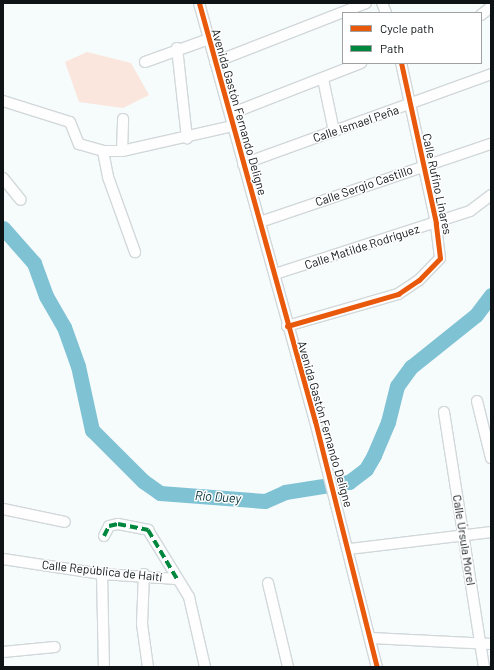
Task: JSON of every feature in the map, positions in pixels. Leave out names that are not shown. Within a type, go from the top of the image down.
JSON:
[{"type":"street","name":"Avenida Gastón Fernando Deligne","points":[[198,3],[275,274],[287,326],[315,421],[349,549],[377,667]]},
{"type":"street","points":[[343,12],[366,3]]},
{"type":"street","points":[[482,14],[491,7]]},
{"type":"street","points":[[215,62],[342,12]]},
{"type":"street","points":[[145,62],[177,48],[209,39]]},
{"type":"street","points":[[177,48],[187,138]]},
{"type":"street","points":[[230,114],[359,64]]},
{"type":"street","name":"Calle Rufino Linares","points":[[287,326],[408,289],[440,258],[436,223],[422,166],[401,64]]},
{"type":"street","name":"Calle Ismael Peña","points":[[243,164],[491,74]]},
{"type":"street","points":[[322,79],[334,131]]},
{"type":"street","points":[[3,101],[70,122],[79,144],[103,151],[122,151],[187,138],[233,126]]},
{"type":"street","points":[[122,151],[123,119]]},
{"type":"street","name":"Calle Sergio Castillo","points":[[260,222],[422,166],[491,144]]},
{"type":"street","points":[[103,151],[108,177],[135,252]]},
{"type":"street","points":[[3,178],[22,200]]},
{"type":"street","name":"Calle Matilde Rodríguez","points":[[275,274],[470,211],[491,195]]},
{"type":"street","points":[[477,401],[491,458]]},
{"type":"street","name":"Calle Úrsula Morel","points":[[444,412],[484,667]]},
{"type":"street","points":[[3,509],[64,522]]},
{"type":"street","points":[[104,536],[109,526],[118,524],[148,530],[177,580],[189,597],[205,667]]},
{"type":"street","points":[[349,549],[463,534],[491,532]]},
{"type":"street","name":"Calle República de Haití","points":[[3,559],[102,574],[144,574],[177,580]]},
{"type":"street","points":[[102,574],[104,667]]},
{"type":"street","points":[[144,574],[142,624],[148,667]]},
{"type":"street","points":[[268,583],[288,667]]},
{"type":"street","points":[[371,638],[491,644]]},
{"type":"street","points":[[3,652],[56,647]]},
{"type":"shaded area","points":[[87,52],[131,63],[149,95],[123,108],[79,102],[65,62]]},
{"type":"waterway","name":"Río Duey","points":[[3,228],[34,263],[46,296],[64,327],[78,366],[92,430],[143,481],[160,493],[265,501],[285,492],[349,482],[366,469],[374,455],[388,422],[397,386],[411,367],[476,315],[491,295]]},
{"type":"marked path","points":[[104,536],[109,526],[118,524],[148,530],[177,579]]},
{"type":"cycle path","points":[[199,3],[315,421],[377,667]]},
{"type":"cycle path","points":[[287,326],[398,294],[419,280],[440,258],[436,223],[401,64]]}]
